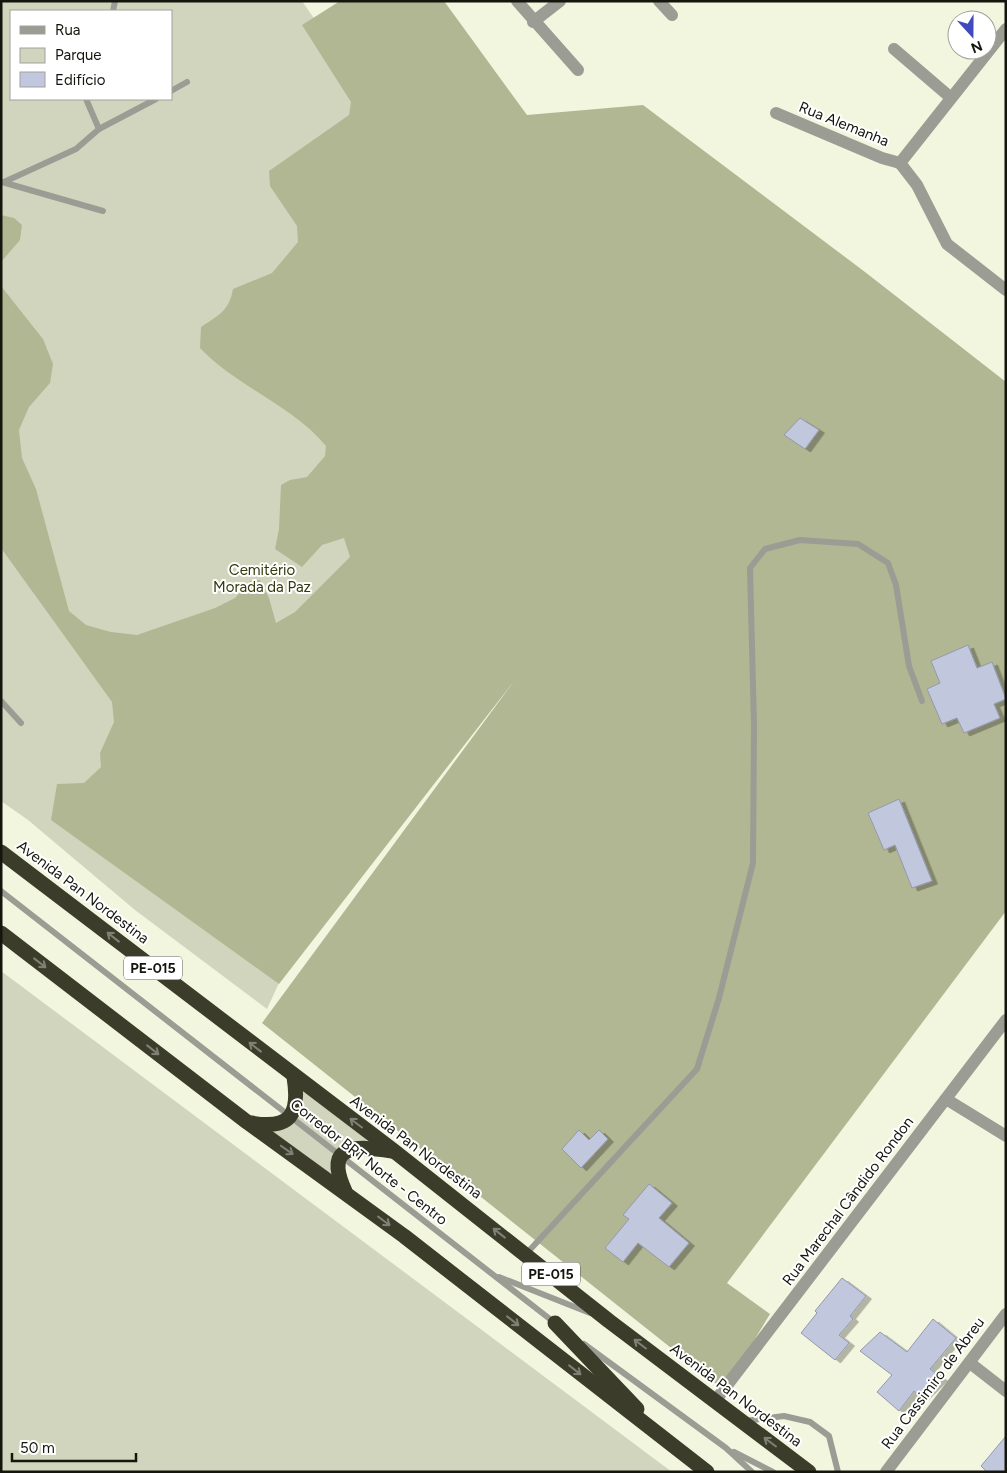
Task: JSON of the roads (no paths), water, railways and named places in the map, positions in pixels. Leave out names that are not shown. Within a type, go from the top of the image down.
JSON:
[{"type":"highway","name":"Avenida Pan Nordestina","points":[[1,852],[394,1151],[609,1321],[809,1472]]},
{"type":"highway","points":[[1,933],[247,1122],[345,1192],[707,1472]]},
{"type":"highway","points":[[247,1122],[266,1126],[280,1124],[290,1117],[296,1109],[297,1095],[294,1076]]},
{"type":"highway","points":[[345,1192],[336,1166],[340,1156],[348,1150],[357,1148],[394,1151]]},
{"type":"highway","points":[[555,1323],[667,1440]]},
{"type":"street","points":[[517,1],[578,70]]},
{"type":"street","points":[[534,22],[560,1]]},
{"type":"street","points":[[659,1],[672,15]]},
{"type":"street","points":[[1006,29],[950,97],[900,163],[917,185],[947,244],[1006,290]]},
{"type":"street","points":[[894,49],[950,97]]},
{"type":"street","name":"Rua Alemanha","points":[[776,113],[882,158],[900,163]]},
{"type":"street","name":"Rua Marechal Cândido Rondon","points":[[716,1401],[1006,1020]]},
{"type":"street","points":[[946,1099],[1006,1136]]},
{"type":"street","name":"Rua Cassimiro de Abreu","points":[[886,1472],[1006,1314]]},
{"type":"street","points":[[970,1363],[1006,1391]]},
{"type":"lane","points":[[172,90],[187,82]]},
{"type":"lane","points":[[86,100],[99,129]]},
{"type":"lane","points":[[2,182],[76,149],[99,129],[154,100]]},
{"type":"lane","points":[[2,182],[103,211]]},
{"type":"lane","points":[[526,1254],[697,1069],[719,998],[753,863],[754,725],[750,568],[765,549],[800,540],[858,544],[888,563],[896,585],[909,666],[922,701]]},
{"type":"lane","points":[[1,701],[21,723]]},
{"type":"lane","name":"Corredor BRT Norte - Centro","points":[[1,892],[555,1323],[726,1448],[752,1472]]},
{"type":"lane","points":[[492,1274],[609,1321]]},
{"type":"lane","points":[[743,1422],[784,1416],[810,1422],[829,1436],[838,1472]]},
{"type":"lane","name":"Corredor BRT Norte - Centro","points":[[726,1448],[773,1472]]},
{"type":"park label","name":"Cemitério Morada da Paz","points":[[262,578]]}]
